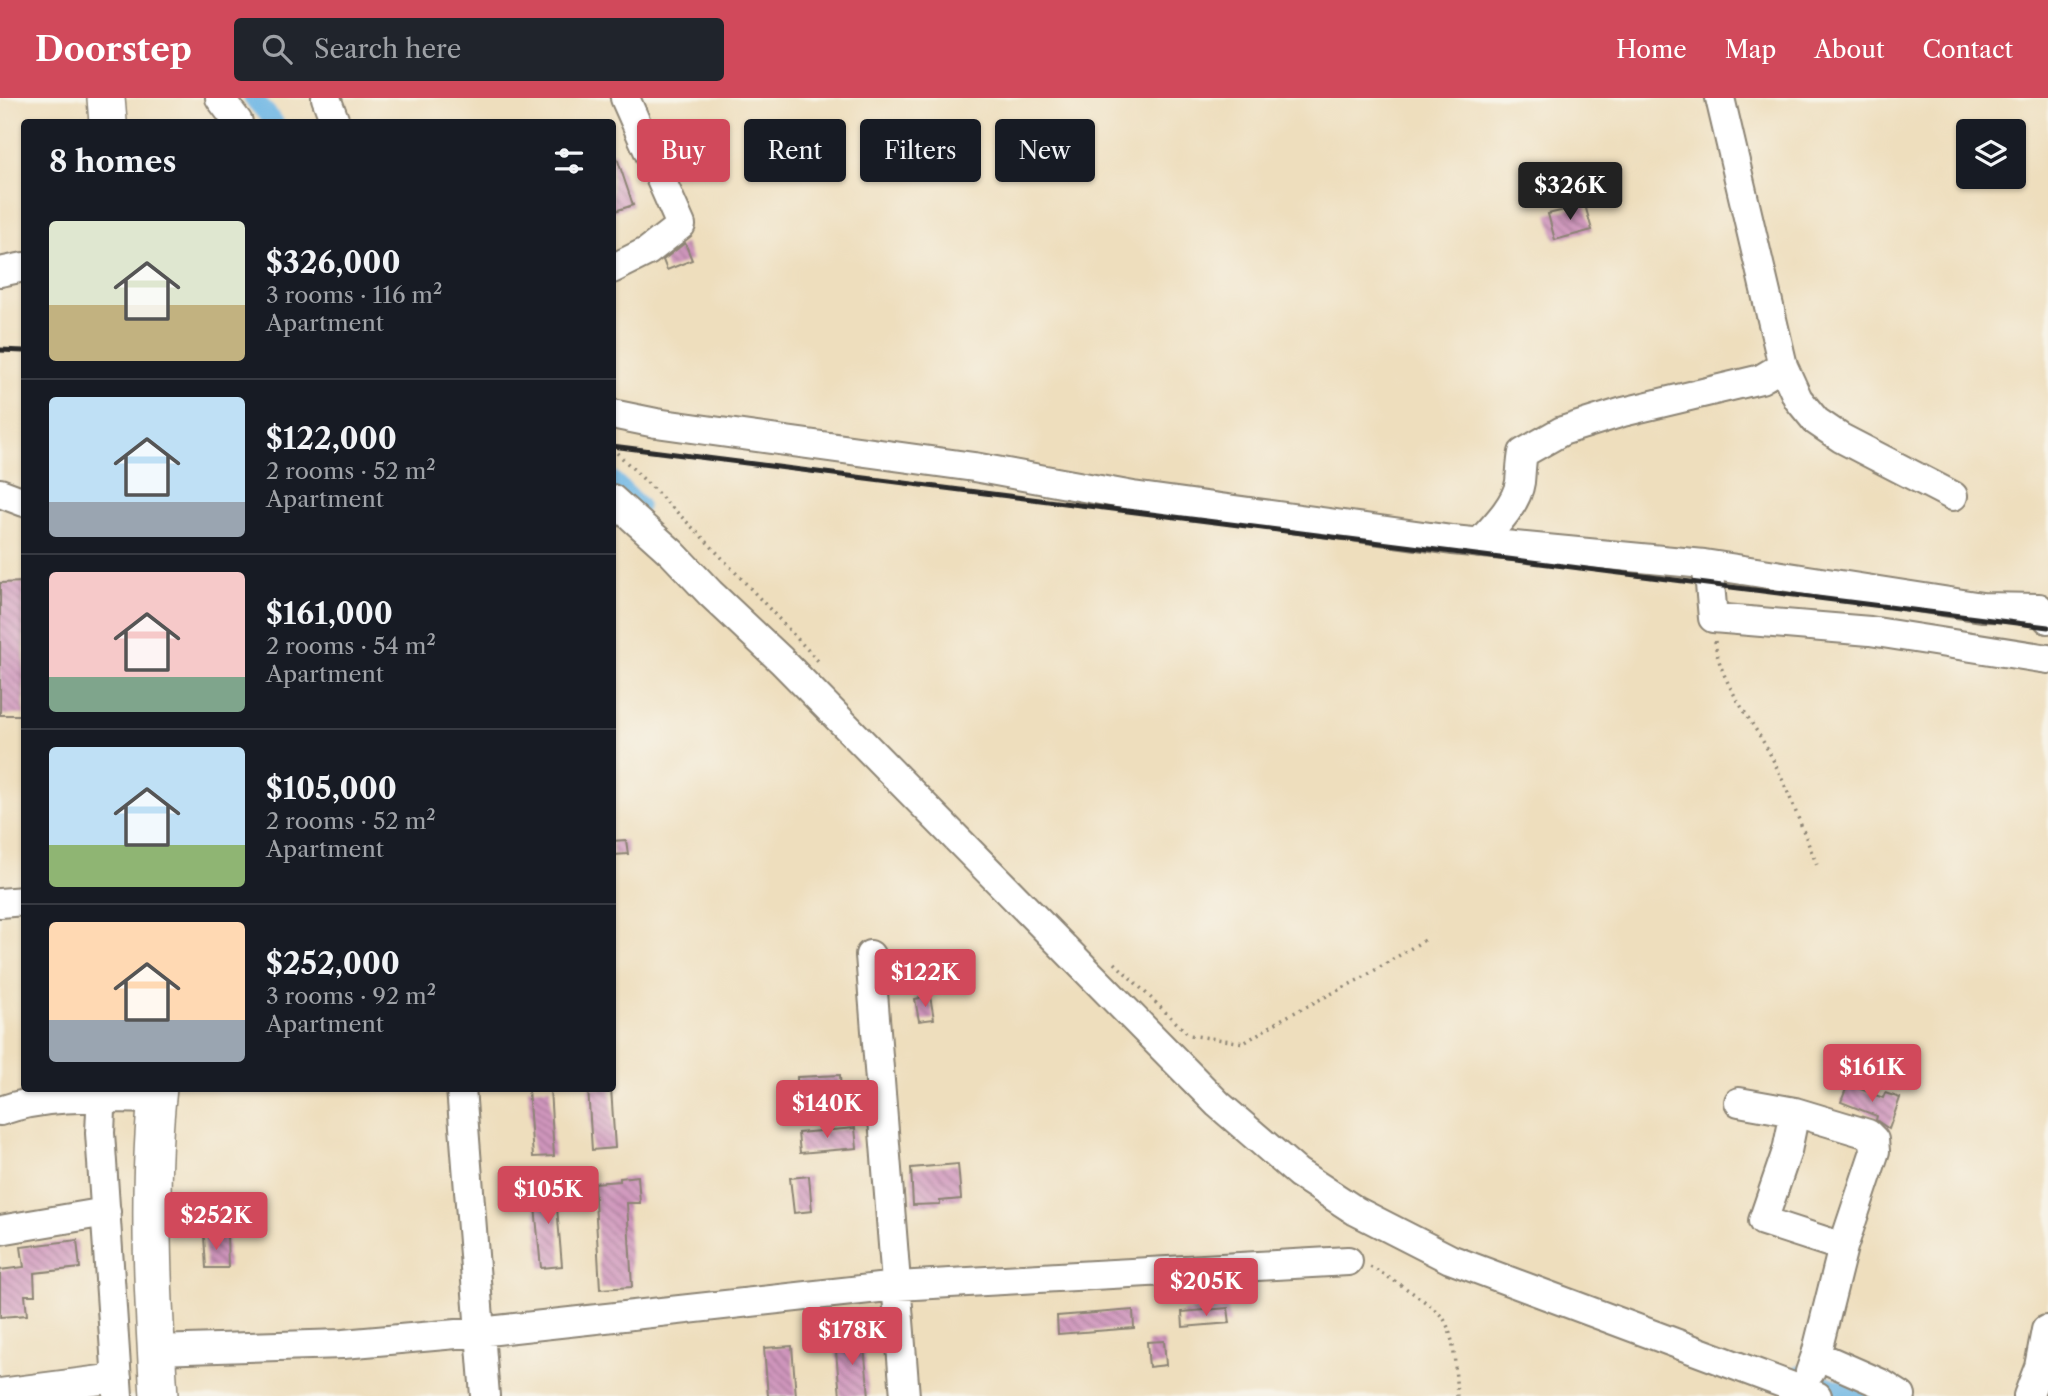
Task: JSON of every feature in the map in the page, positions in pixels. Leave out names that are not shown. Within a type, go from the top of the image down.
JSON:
[{"type":"main road","points":[[106,98],[108,119]]},
{"type":"main road","points":[[157,1094],[153,1185],[159,1396]]},
{"type":"street","points":[[220,98],[236,119]]},
{"type":"street","points":[[326,98],[334,119]]},
{"type":"street","points":[[616,268],[648,251],[681,225],[625,98]]},
{"type":"street","points":[[1720,98],[1783,366],[1798,399],[1816,421],[1841,438],[1953,496]]},
{"type":"street","points":[[0,272],[21,268]]},
{"type":"street","points":[[1479,543],[1516,495],[1523,453],[1562,430],[1623,412],[1761,379],[1783,366]]},
{"type":"street","points":[[616,415],[656,423],[974,467],[1133,496],[1479,543],[1516,544],[1597,555],[1704,564],[1982,607],[2045,611]]},
{"type":"street","points":[[0,494],[21,501]]},
{"type":"street","points":[[616,503],[672,553],[781,660],[1218,1104],[1298,1173],[1356,1211],[1450,1259],[1811,1380],[1882,1384],[1901,1396]]},
{"type":"street","points":[[1704,564],[1710,584],[1713,618],[1870,631],[2048,659]]},
{"type":"street","points":[[0,903],[21,901]]},
{"type":"street","points":[[870,954],[905,1396]]},
{"type":"street","points":[[461,1092],[485,1396]]},
{"type":"street","points":[[0,1111],[38,1100],[102,1093],[157,1094]]},
{"type":"street","points":[[0,1393],[117,1387],[100,1133],[102,1093]]},
{"type":"street","points":[[1739,1102],[1795,1112],[1868,1134],[1874,1140],[1875,1151],[1843,1247],[1811,1380]]},
{"type":"street","points":[[1795,1112],[1787,1151],[1754,1221],[1843,1247]]},
{"type":"street","points":[[0,1230],[106,1212]]},
{"type":"street","points":[[156,1350],[343,1344],[480,1332],[897,1286],[1348,1261]]},
{"type":"street","points":[[2028,1396],[2039,1367],[2046,1330]]},
{"type":"path","points":[[616,452],[708,542],[821,665]]},
{"type":"path","points":[[1713,618],[1716,653],[1728,681],[1772,757],[1817,865]]},
{"type":"path","points":[[1114,962],[1189,1035],[1244,1043],[1282,1018],[1362,978],[1426,939]]},
{"type":"path","points":[[1348,1261],[1376,1269],[1429,1304],[1444,1318],[1450,1332],[1457,1396]]},
{"type":"building","points":[[616,155],[633,205],[616,211]]},
{"type":"building","points":[[1585,205],[1592,230],[1555,240],[1548,214]]},
{"type":"building","points":[[685,243],[692,260],[667,270],[663,260]]},
{"type":"building","points":[[21,582],[21,715],[0,715],[0,583]]},
{"type":"building","points":[[626,840],[628,854],[616,855],[616,841]]},
{"type":"building","points":[[930,996],[934,1019],[919,1021],[915,999]]},
{"type":"building","points":[[840,1075],[841,1094],[798,1096],[797,1077]]},
{"type":"building","points":[[1848,1084],[1883,1098],[1885,1093],[1900,1098],[1889,1129],[1876,1120],[1877,1116],[1841,1102]]},
{"type":"building","points":[[528,1092],[550,1092],[554,1156],[533,1157]]},
{"type":"building","points":[[588,1092],[611,1092],[615,1148],[592,1150]]},
{"type":"building","points":[[855,1128],[857,1148],[800,1153],[798,1133]]},
{"type":"building","points":[[958,1164],[961,1199],[940,1201],[940,1204],[913,1205],[911,1168]]},
{"type":"building","points":[[638,1176],[640,1203],[627,1203],[632,1287],[600,1289],[594,1183],[620,1181],[620,1178]]},
{"type":"building","points":[[809,1176],[812,1211],[794,1213],[790,1178]]},
{"type":"building","points":[[555,1184],[562,1266],[541,1268],[533,1186]]},
{"type":"building","points":[[227,1235],[228,1268],[206,1268],[204,1236]]},
{"type":"building","points":[[77,1240],[80,1268],[34,1273],[35,1295],[25,1295],[27,1315],[0,1317],[0,1270],[24,1267],[21,1247]]},
{"type":"building","points":[[1228,1308],[1230,1323],[1183,1327],[1182,1312]]},
{"type":"building","points":[[1133,1310],[1134,1328],[1058,1334],[1057,1316]]},
{"type":"building","points":[[863,1337],[869,1396],[840,1396],[835,1340]]},
{"type":"building","points":[[1164,1341],[1166,1365],[1149,1367],[1147,1342]]},
{"type":"building","points":[[792,1346],[796,1396],[768,1396],[764,1348]]},
{"type":"waterway","points":[[253,98],[271,119]]},
{"type":"waterway","points":[[616,484],[639,506]]},
{"type":"waterway","points":[[1799,1375],[1857,1396]]},
{"type":"railway","points":[[0,350],[21,351]]},
{"type":"railway","points":[[616,447],[2048,627]]}]
